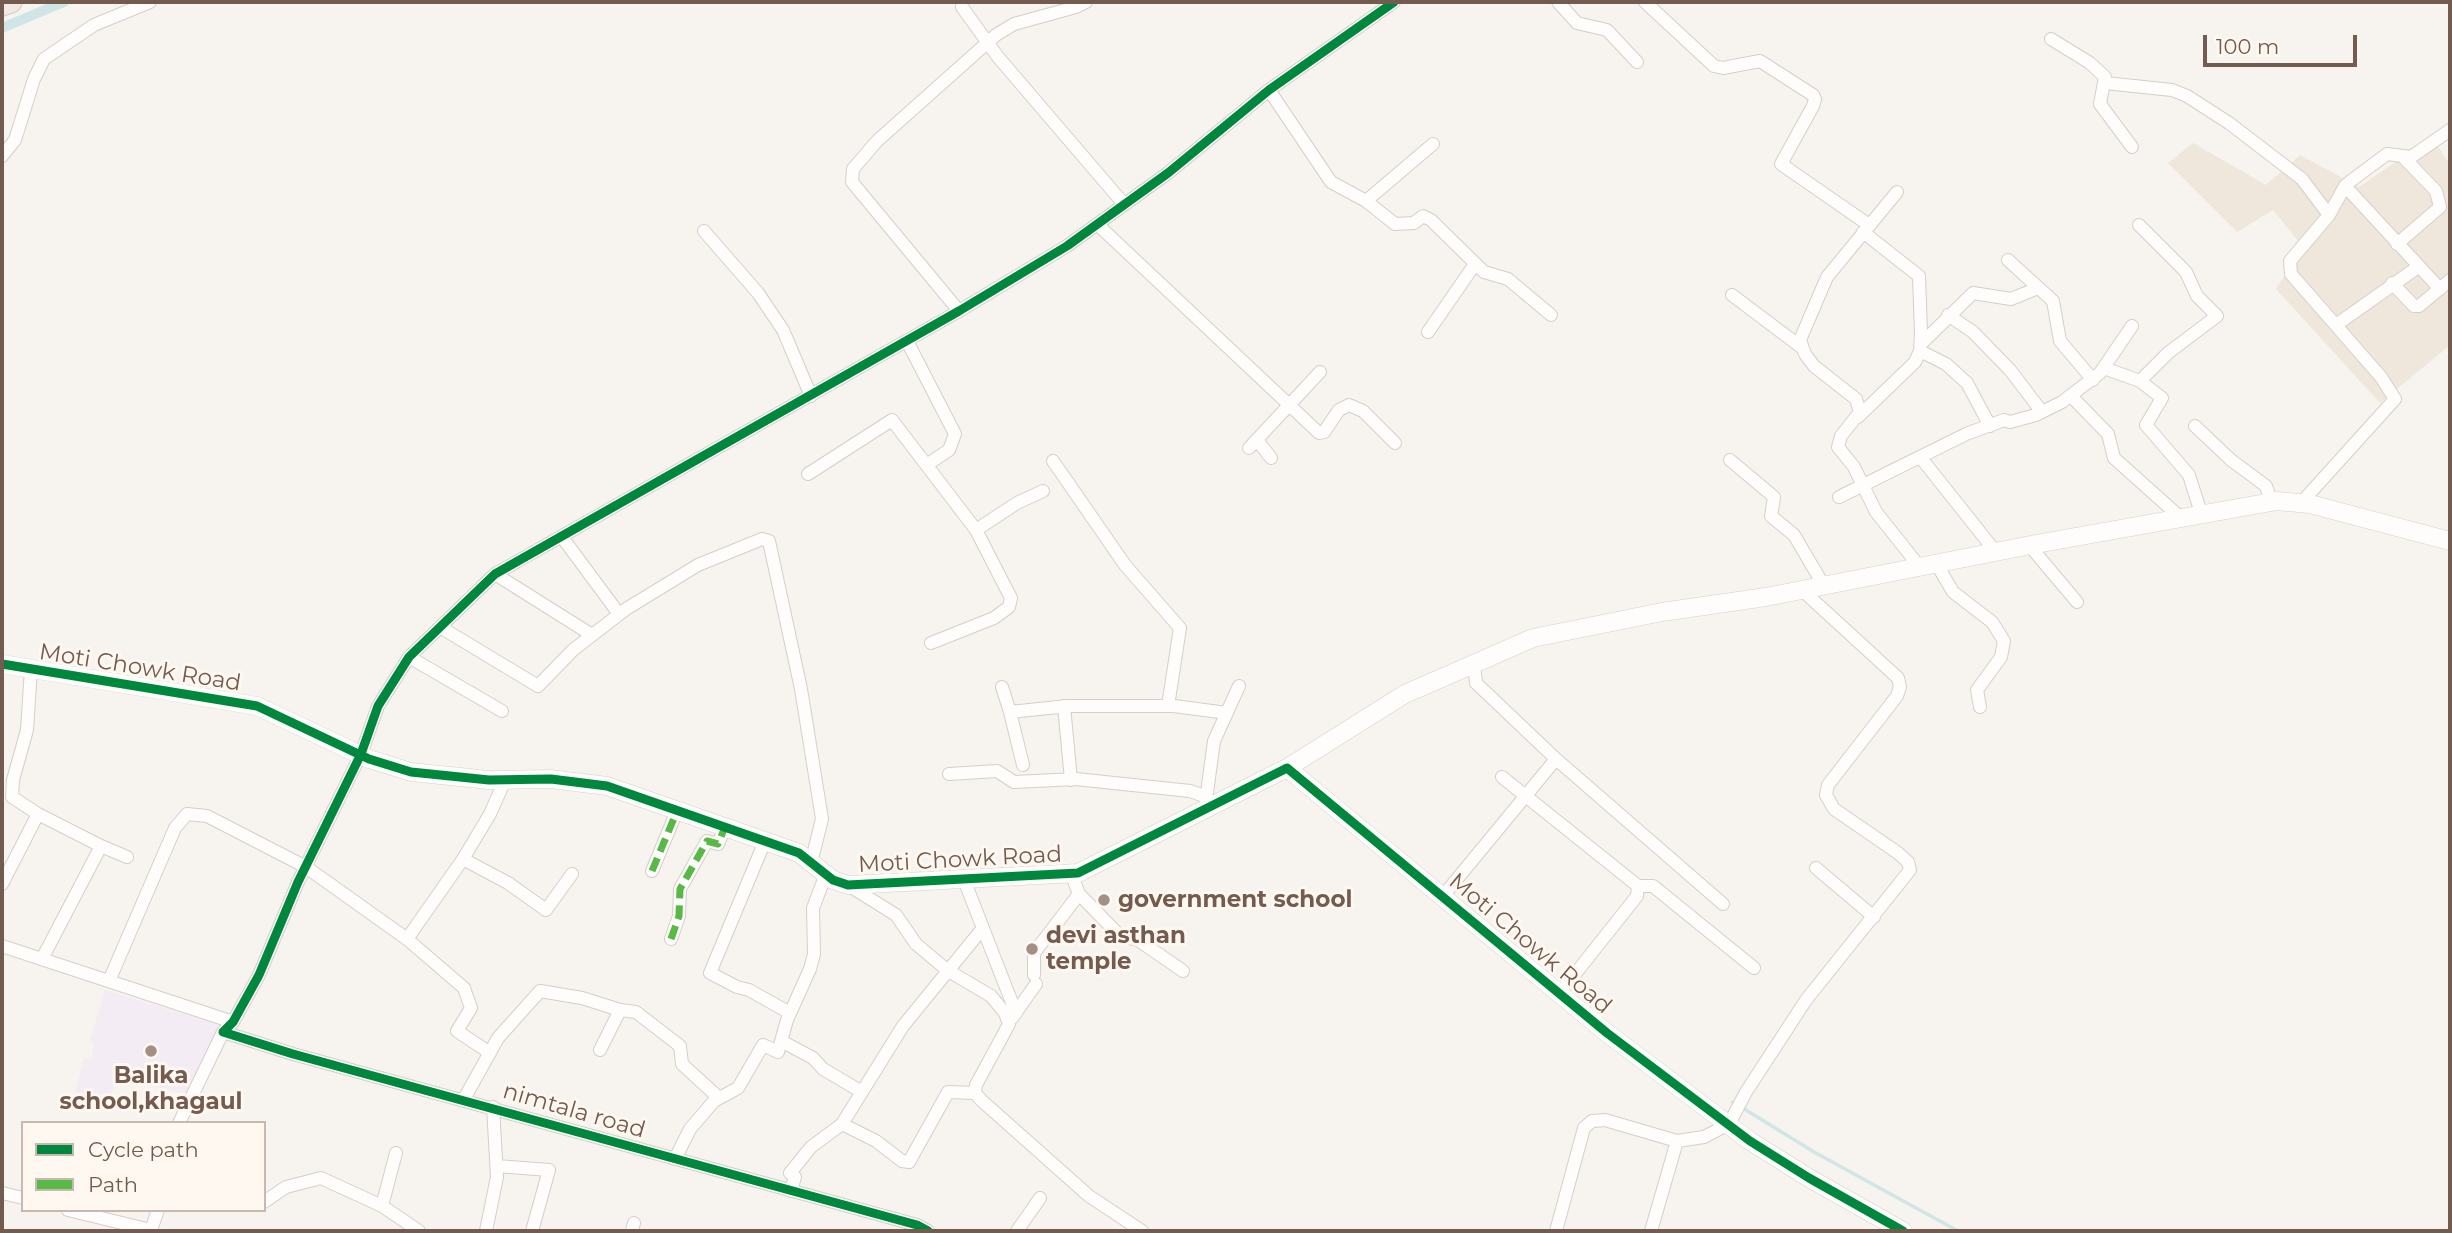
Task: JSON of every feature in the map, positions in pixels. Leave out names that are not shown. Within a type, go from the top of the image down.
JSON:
[{"type":"highway","points":[[2,5],[11,2]]},
{"type":"street","points":[[2,156],[15,140],[34,79],[44,59],[94,25],[150,2]]},
{"type":"street","points":[[959,312],[851,177],[858,161],[872,147],[988,41],[1014,24],[1086,2]]},
{"type":"street","points":[[180,1121],[223,1032],[233,1022],[259,975],[306,867],[361,754],[378,706],[409,657],[495,575],[959,312],[1097,224],[1168,173],[1269,90],[1395,2]]},
{"type":"street","points":[[1558,2],[1577,23],[1607,30],[1637,62]]},
{"type":"street","points":[[1645,2],[1714,66],[1723,68],[1760,61],[1813,95],[1813,106],[1781,164],[1866,229],[1919,276],[1921,347]]},
{"type":"street","points":[[962,7],[1123,203]]},
{"type":"street","points":[[2051,38],[2101,72],[2105,83],[2099,97],[2100,104],[2132,147]]},
{"type":"street","points":[[2105,83],[2172,90],[2187,96],[2229,123],[2302,179],[2329,215]]},
{"type":"street","points":[[1269,90],[1331,182],[1366,201],[1395,224],[1414,223],[1423,216],[1440,228],[1484,272],[1508,279],[1551,315]]},
{"type":"street","points":[[2404,158],[2411,157],[2450,130]]},
{"type":"street","points":[[1366,201],[1433,144]]},
{"type":"street","points":[[2301,503],[2395,399],[2388,386],[2291,274],[2289,267],[2297,252],[2329,215],[2346,186],[2387,154],[2393,153],[2404,158],[2436,191],[2440,207],[2397,244]]},
{"type":"street","points":[[2346,186],[2440,289]]},
{"type":"street","points":[[1801,347],[1801,334],[1823,285],[1897,192]]},
{"type":"street","points":[[1097,224],[1320,433],[1324,432],[1344,406],[1354,405],[1395,443]]},
{"type":"street","points":[[2139,225],[2186,272],[2197,296],[2217,316],[2168,353],[2140,381]]},
{"type":"street","points":[[704,231],[758,293],[783,330],[811,396]]},
{"type":"street","points":[[2008,260],[2053,301],[2056,331],[2066,351],[2093,380]]},
{"type":"street","points":[[1427,332],[1475,264]]},
{"type":"street","points":[[2336,325],[2418,267]]},
{"type":"street","points":[[2392,283],[2414,306],[2450,280]]},
{"type":"street","points":[[1980,707],[1976,690],[2001,657],[2004,641],[1992,622],[1953,592],[1876,512],[1854,467],[1838,447],[1841,436],[1915,362],[1921,347],[1948,315],[1973,293],[2011,299],[2038,288]]},
{"type":"street","points":[[1732,295],[1801,347],[1814,366],[1856,399],[1860,412],[1857,418]]},
{"type":"street","points":[[1948,315],[1973,331],[2010,370],[2042,412]]},
{"type":"street","points":[[1839,497],[1990,426],[2042,412],[2071,396],[2104,368],[2133,326]]},
{"type":"street","points":[[907,341],[955,434],[949,450],[928,464]]},
{"type":"street","points":[[1921,347],[1946,363],[1967,383],[1990,426]]},
{"type":"street","points":[[2104,368],[2140,381],[2162,398],[2159,407],[2148,420],[2148,429],[2189,475],[2201,513]]},
{"type":"street","points":[[1271,458],[1253,444],[1288,403],[1320,372]]},
{"type":"street","points":[[2071,396],[2108,434],[2114,458],[2180,517]]},
{"type":"street","points":[[808,474],[892,420],[928,464],[976,530],[1011,598],[1009,607],[994,618],[931,643]]},
{"type":"street","points":[[2195,426],[2231,460],[2266,486],[2271,502]]},
{"type":"street","points":[[1921,458],[1995,551]]},
{"type":"street","points":[[1730,460],[1774,497],[1771,516],[1794,535],[1824,586]]},
{"type":"street","points":[[1053,461],[1125,565],[1180,628],[1168,706]]},
{"type":"street","points":[[976,530],[1043,491]]},
{"type":"street","points":[[1287,768],[1405,694],[1533,638],[1662,612],[1824,586],[1995,551],[2271,502],[2301,503],[2450,541]]},
{"type":"street","points":[[562,537],[619,614]]},
{"type":"street","points":[[440,627],[537,686],[619,614],[698,565],[762,539],[769,541],[801,689],[822,818],[811,863]]},
{"type":"street","points":[[2029,545],[2077,602]]},
{"type":"street","points":[[495,575],[592,635]]},
{"type":"street","points":[[1556,1231],[1584,1128],[1592,1121],[1605,1120],[1677,1141],[1704,1137],[1728,1124],[1806,1000],[1908,876],[1908,862],[1834,809],[1826,794],[1828,785],[1897,696],[1900,687],[1898,678],[1801,590]]},
{"type":"street","points":[[409,657],[502,711]]},
{"type":"street","name":"Moti Chowk Road","points":[[2,664],[257,706],[361,754],[411,772],[505,780],[551,779],[607,786],[799,853],[826,874],[848,885],[1078,873],[1206,802],[1287,768],[1560,993],[1728,1124],[1809,1178],[1903,1231]]},
{"type":"street","points":[[1474,664],[1476,683],[1556,759],[1723,904]]},
{"type":"street","points":[[31,669],[27,730],[7,795],[38,814],[127,857]]},
{"type":"street","points":[[949,774],[997,771],[1014,782],[1071,779],[1190,790],[1206,802],[1214,740],[1239,686]]},
{"type":"street","points":[[1002,687],[1023,765]]},
{"type":"street","points":[[1064,706],[1071,779]]},
{"type":"street","points":[[1010,712],[1064,706],[1168,706],[1227,713]]},
{"type":"street","points":[[1443,896],[1556,759]]},
{"type":"street","points":[[1502,777],[1638,886],[1653,886],[1754,968]]},
{"type":"street","points":[[407,939],[463,859],[490,814],[505,780]]},
{"type":"street","points":[[652,871],[677,811]]},
{"type":"street","points":[[2,884],[38,814]]},
{"type":"street","points":[[109,981],[175,828],[187,814],[208,816],[306,867],[407,939],[464,988],[471,1008],[457,1031],[490,1053]]},
{"type":"street","points":[[671,939],[679,916],[680,889],[707,841],[718,844],[725,827]]},
{"type":"street","points":[[765,841],[710,973],[737,987],[749,989],[790,1013]]},
{"type":"street","points":[[43,959],[101,846]]},
{"type":"street","points":[[463,859],[508,883],[546,910],[572,874]]},
{"type":"street","points":[[1816,868],[1874,917]]},
{"type":"street","points":[[1070,873],[1079,894],[1120,936],[1138,940],[1183,971]]},
{"type":"street","points":[[675,1159],[690,1129],[719,1098],[738,1088],[763,1045],[778,1052],[790,1013],[810,969],[814,954],[813,908],[826,874]]},
{"type":"street","points":[[963,877],[983,928],[1012,1019]]},
{"type":"street","points":[[848,885],[897,915],[916,944],[947,970],[990,996],[1012,1019]]},
{"type":"street","points":[[1560,993],[1637,896],[1638,886]]},
{"type":"street","points":[[975,1093],[976,1085],[1035,979],[1034,953],[1079,894]]},
{"type":"street","points":[[791,1191],[795,1177],[790,1173],[811,1147],[842,1124],[897,1034],[983,928]]},
{"type":"street","points":[[2,946],[233,1022]]},
{"type":"street","points":[[464,1099],[498,1038],[540,991],[582,998],[636,1012],[680,1046],[682,1064],[719,1098]]},
{"type":"street","points":[[600,1050],[620,1010]]},
{"type":"street","name":"nimtala road","points":[[223,1032],[293,1054],[917,1225],[928,1231]]},
{"type":"street","points":[[783,1042],[813,1058],[823,1069],[862,1092]]},
{"type":"street","points":[[842,1124],[876,1140],[902,1161],[909,1162],[948,1092],[975,1093],[1089,1196],[1142,1231]]},
{"type":"street","points":[[486,1231],[497,1166],[493,1107]]},
{"type":"street","points":[[1651,1231],[1677,1141]]},
{"type":"street","points":[[382,1206],[396,1153]]},
{"type":"street","points":[[497,1166],[549,1170],[532,1231]]},
{"type":"street","points":[[266,1201],[286,1186],[321,1178],[382,1206],[419,1231]]},
{"type":"street","points":[[2,1193],[21,1198]]},
{"type":"street","points":[[1017,1231],[1040,1198]]},
{"type":"street","points":[[76,1212],[152,1230],[157,1212]]},
{"type":"shaded area","points":[[2432,137],[2450,165],[2450,345],[2380,403],[2276,289],[2303,247],[2273,210],[2237,232],[2168,163],[2193,143],[2266,185],[2300,155],[2359,187]]},
{"type":"shaded area","name":"Balika school,khagaul","points":[[105,990],[222,1026],[192,1095],[117,1079],[104,1111],[72,1104],[84,1059],[91,1059],[94,1044],[90,1040]]},
{"type":"waterway","points":[[2,28],[64,2]]},
{"type":"waterway","points":[[1733,1102],[1814,1152],[1958,1231]]},
{"type":"marked path","points":[[652,871],[677,811]]},
{"type":"marked path","points":[[671,939],[679,916],[680,889],[707,841],[718,844],[725,827]]},
{"type":"cycle path","points":[[928,1231],[917,1225],[293,1054],[223,1032],[233,1022],[259,975],[298,882],[361,754],[378,706],[409,657],[495,574],[959,311],[1067,246],[1168,173],[1269,90],[1394,2]]},
{"type":"cycle path","points":[[2,664],[257,706],[369,759],[411,772],[489,780],[551,779],[607,786],[799,853],[833,880],[848,885],[1078,873],[1287,768],[1607,1033],[1750,1141],[1903,1231]]},
{"type":"place","name":"government school","points":[[1104,900]]},
{"type":"place","name":"devi asthan temple","points":[[1032,949]]},
{"type":"place","name":"Balika school,khagaul","points":[[151,1051]]}]
